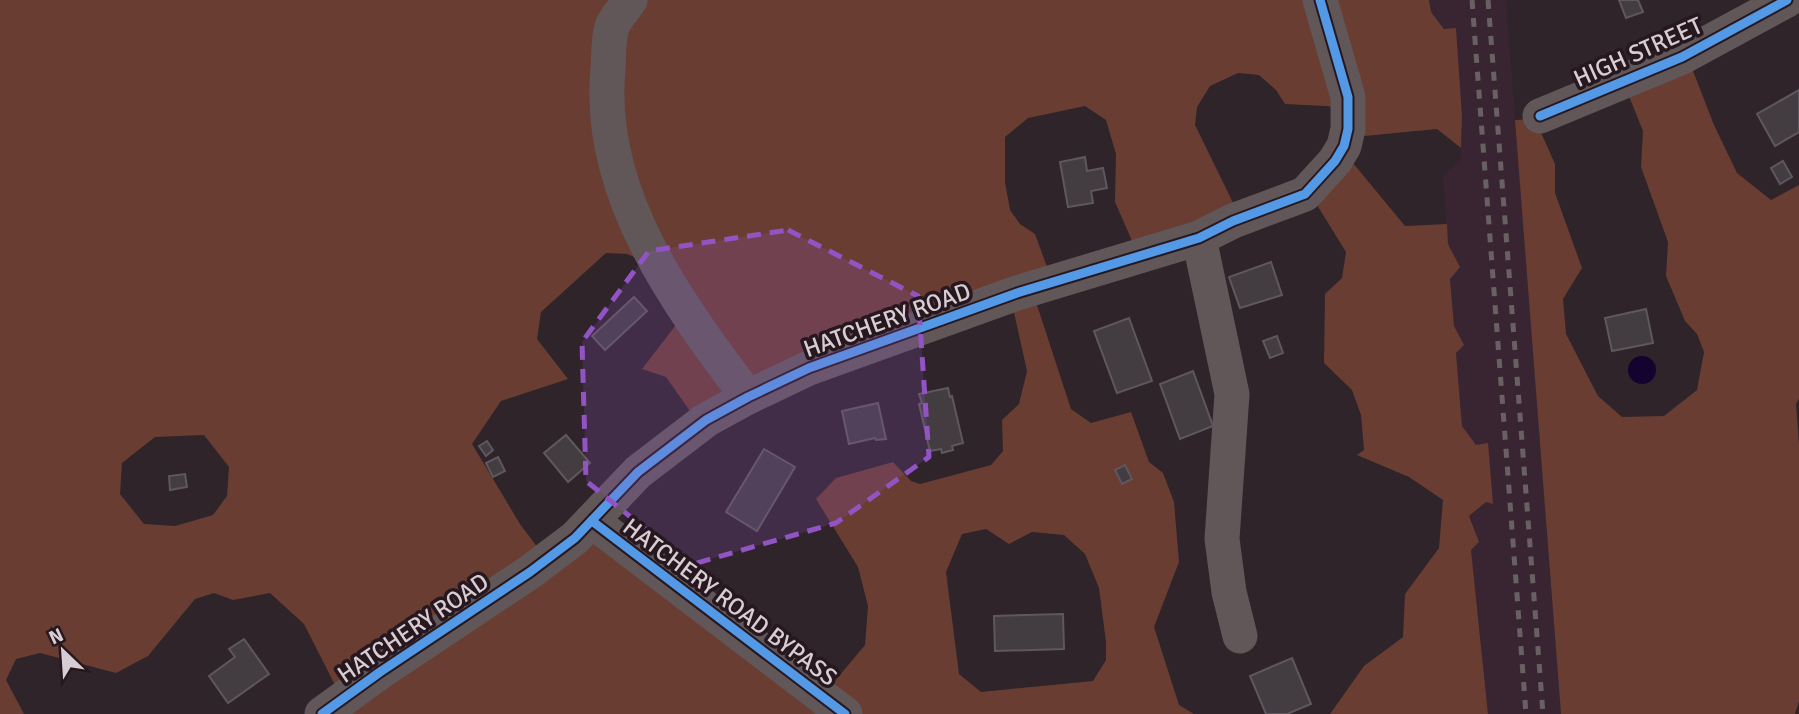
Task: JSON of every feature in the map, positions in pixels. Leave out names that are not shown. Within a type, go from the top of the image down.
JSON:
[{"type":"street","points":[[630,0],[612,27],[605,98],[615,169],[645,243],[702,336],[748,397]]},
{"type":"street","name":"HATCHERY ROAD","points":[[322,714],[530,572],[575,538],[638,472],[706,420],[748,397],[809,368],[1017,293],[1199,238],[1233,221],[1304,194],[1335,161],[1344,146],[1348,129],[1348,97],[1320,0]]},
{"type":"street","name":"HIGH STREET","points":[[1540,116],[1682,57],[1787,0]]},
{"type":"street","points":[[1199,238],[1232,394],[1222,540],[1228,592],[1240,636]]},
{"type":"street","name":"HATCHERY ROAD BYPASS","points":[[592,521],[845,714]]},
{"type":"highlighted area","points":[[788,230],[918,296],[929,457],[836,523],[690,565],[586,481],[582,342],[649,251]]},
{"type":"shaded area","points":[[0,0],[1429,0],[1431,12],[1444,29],[1456,28],[1462,116],[1461,148],[1437,129],[1354,137],[1345,107],[1285,104],[1276,90],[1259,75],[1238,73],[1210,86],[1197,107],[1195,125],[1241,219],[1140,259],[1115,202],[1116,154],[1106,120],[1085,106],[1028,118],[1005,137],[1005,182],[1010,210],[1020,224],[1035,234],[1054,286],[1035,299],[1071,409],[1091,423],[1131,412],[1149,462],[1163,473],[1174,502],[1179,562],[1154,627],[1179,705],[1194,714],[317,714],[340,695],[304,624],[270,593],[233,600],[214,593],[195,599],[148,656],[116,673],[40,653],[16,659],[6,680],[24,714],[0,714]],"holes":[[[606,253],[627,254],[668,271],[686,312],[642,369],[666,377],[697,421],[1013,308],[1027,371],[1019,404],[1002,420],[1003,451],[991,465],[920,484],[911,481],[893,462],[836,478],[816,499],[858,567],[868,606],[865,645],[823,695],[590,521],[541,552],[520,524],[472,444],[501,401],[568,379],[537,339],[541,312]],[[204,435],[229,467],[227,496],[213,515],[175,526],[144,524],[120,494],[122,463],[155,437]],[[986,529],[1009,544],[1032,532],[1064,535],[1085,554],[1099,588],[1106,642],[1106,660],[1093,681],[981,692],[959,674],[946,572],[962,534]]]},
{"type":"shaded area","points":[[1429,0],[1506,0],[1561,714],[1488,714],[1471,550],[1479,542],[1469,516],[1487,502],[1492,504],[1476,446],[1462,426],[1456,352],[1464,345],[1454,326],[1450,278],[1459,267],[1448,244],[1443,175],[1461,160],[1462,115],[1456,28],[1445,29],[1431,12]]},
{"type":"shaded area","points":[[1688,58],[1714,125],[1737,173],[1771,200],[1799,185],[1799,399],[1796,404],[1799,444],[1799,701],[1795,714],[1561,714],[1515,120],[1535,119],[1555,164],[1555,193],[1582,268],[1563,299],[1566,334],[1598,396],[1622,417],[1664,416],[1697,390],[1704,352],[1697,334],[1685,321],[1666,276],[1668,242],[1641,167],[1643,131],[1624,84]]},
{"type":"shaded area","points":[[1348,157],[1405,226],[1447,224],[1448,244],[1460,267],[1450,279],[1454,326],[1464,345],[1456,353],[1462,426],[1476,445],[1488,443],[1493,504],[1486,502],[1469,516],[1479,542],[1471,550],[1488,714],[1330,714],[1364,666],[1403,637],[1405,594],[1439,548],[1443,500],[1409,477],[1357,455],[1364,450],[1361,415],[1352,390],[1324,363],[1325,294],[1342,278],[1346,252],[1309,192]]},
{"type":"shaded area","points":[[1642,356],[1652,360],[1656,370],[1652,380],[1642,384],[1632,380],[1628,370],[1632,360]]},
{"type":"building","points":[[1619,0],[1638,0],[1643,12],[1626,18]]},
{"type":"building","points":[[1799,90],[1799,132],[1775,146],[1757,114]]},
{"type":"building","points":[[1085,157],[1087,171],[1103,168],[1107,188],[1091,191],[1093,203],[1068,207],[1060,162]]},
{"type":"building","points":[[1783,161],[1792,177],[1780,184],[1771,168]]},
{"type":"building","points":[[1271,262],[1282,295],[1240,308],[1229,277]]},
{"type":"building","points":[[634,297],[647,311],[605,350],[592,336]]},
{"type":"building","points":[[1646,309],[1653,343],[1612,351],[1605,318]]},
{"type":"building","points":[[1129,318],[1152,381],[1117,393],[1094,331]]},
{"type":"building","points":[[1277,336],[1283,353],[1270,358],[1263,341]]},
{"type":"building","points":[[1193,371],[1213,426],[1180,439],[1160,384]]},
{"type":"building","points":[[948,388],[963,443],[942,453],[941,449],[930,451],[919,394]]},
{"type":"building","points":[[878,403],[886,439],[875,438],[849,444],[842,411]]},
{"type":"building","points":[[566,435],[590,463],[568,482],[544,453]]},
{"type":"building","points":[[487,441],[493,450],[486,456],[479,446]]},
{"type":"building","points":[[764,449],[795,467],[757,531],[726,512]]},
{"type":"building","points":[[498,457],[505,471],[493,477],[486,463]]},
{"type":"building","points":[[1125,465],[1132,479],[1122,484],[1115,470]]},
{"type":"building","points":[[185,474],[187,487],[170,490],[169,476]]},
{"type":"building","points":[[1063,614],[1064,649],[995,651],[994,616]]},
{"type":"building","points":[[244,639],[269,674],[228,703],[209,676],[235,657],[229,649]]},
{"type":"building","points":[[1292,658],[1311,704],[1287,714],[1266,714],[1250,676]]},
{"type":"railway","points":[[1472,0],[1526,714]]},
{"type":"railway","points":[[1488,0],[1543,714]]},
{"type":"cycle path","points":[[322,714],[530,572],[575,538],[638,472],[706,420],[748,397],[809,368],[1017,293],[1199,238],[1233,221],[1305,194],[1335,161],[1344,146],[1348,129],[1348,97],[1320,0]]},
{"type":"cycle path","points":[[1540,116],[1682,57],[1787,0]]},
{"type":"cycle path","points":[[592,521],[845,714]]}]
